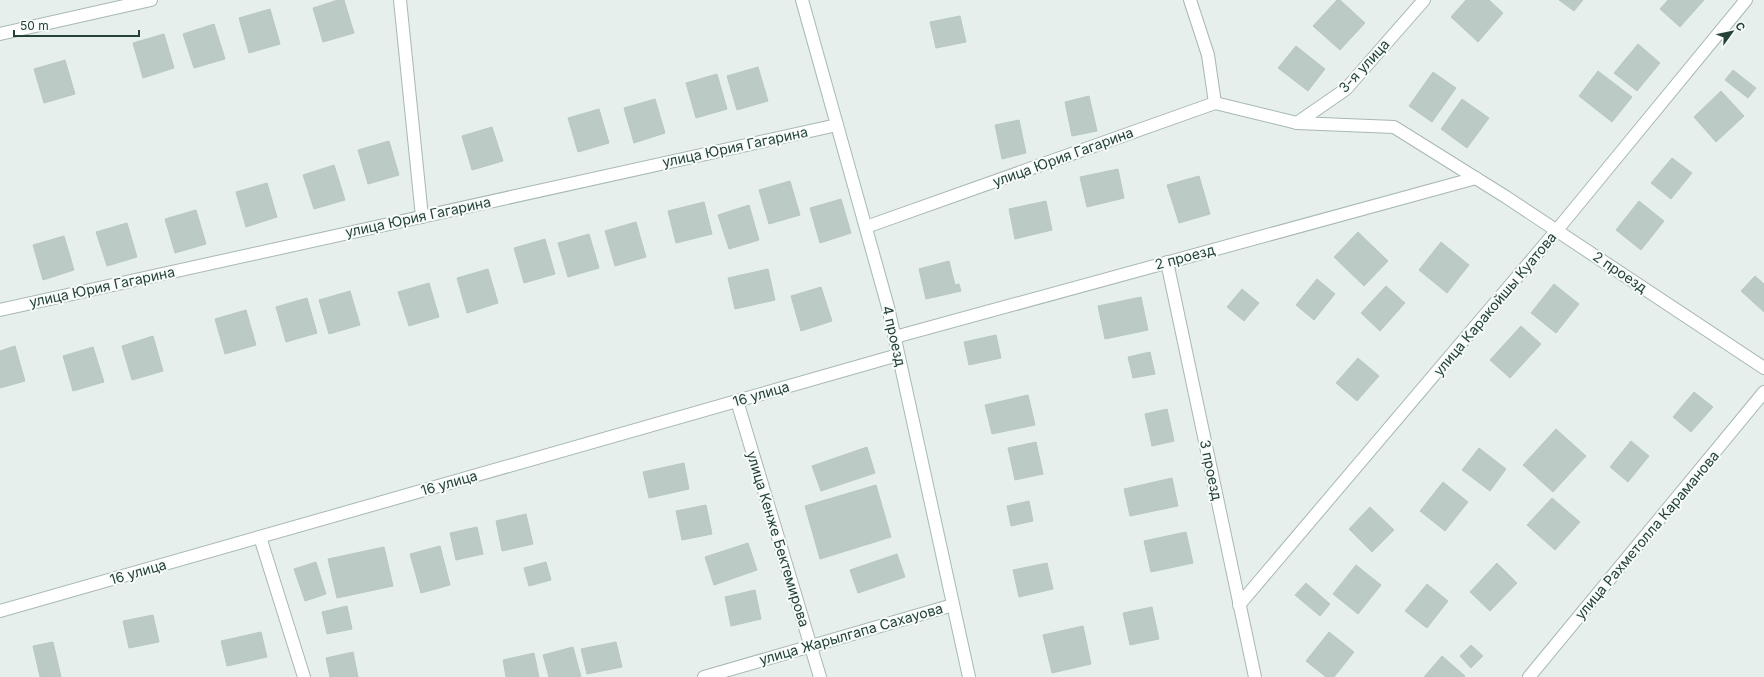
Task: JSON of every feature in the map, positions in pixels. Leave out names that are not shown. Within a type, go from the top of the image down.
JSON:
[{"type":"street","points":[[0,34],[151,0]]},
{"type":"street","points":[[400,0],[422,216]]},
{"type":"street","name":"4 проезд","points":[[802,0],[866,227],[894,337],[968,677]]},
{"type":"street","points":[[1190,0],[1208,55],[1215,103]]},
{"type":"street","name":"3-я улица","points":[[1297,124],[1346,89],[1424,0]]},
{"type":"street","name":"улица Каракойшы Куатова","points":[[1239,605],[1557,230],[1746,0]]},
{"type":"street","name":"улица Юрия Гагарина","points":[[866,227],[1215,103]]},
{"type":"street","name":"2 проезд","points":[[1215,103],[1297,124],[1394,127],[1557,230],[1764,368]]},
{"type":"street","name":"улица Юрия Гагарина","points":[[0,310],[837,125]]},
{"type":"street","name":"2 проезд","points":[[894,337],[1476,178]]},
{"type":"street","name":"3 проезд","points":[[1167,262],[1254,677]]},
{"type":"street","name":"16 улица","points":[[0,611],[898,355]]},
{"type":"street","name":"улица Рахметолла Караманова","points":[[1529,677],[1764,392]]},
{"type":"street","name":"улица Кенже Бектемирова","points":[[737,401],[820,677]]},
{"type":"street","points":[[260,537],[304,677]]},
{"type":"street","name":"улица Жарылгапа Сахауова","points":[[704,677],[953,605]]},
{"type":"building","points":[[338,0],[344,0],[354,33],[323,42],[313,8]]},
{"type":"building","points":[[1337,0],[1340,0],[1365,23],[1340,50],[1313,26]]},
{"type":"building","points":[[1466,0],[1489,0],[1503,13],[1478,42],[1451,17]]},
{"type":"building","points":[[1559,0],[1583,0],[1574,11]]},
{"type":"building","points":[[1668,0],[1704,0],[1680,27],[1660,9]]},
{"type":"building","points":[[270,9],[280,44],[249,53],[239,18]]},
{"type":"building","points":[[960,16],[966,42],[936,48],[930,22]]},
{"type":"building","points":[[214,24],[225,59],[194,68],[183,34]]},
{"type":"building","points":[[164,34],[174,68],[143,78],[133,43]]},
{"type":"building","points":[[1638,44],[1660,63],[1637,91],[1614,73]]},
{"type":"building","points":[[1296,46],[1325,69],[1308,91],[1278,68]]},
{"type":"building","points":[[65,60],[75,94],[44,103],[34,69]]},
{"type":"building","points":[[758,67],[768,101],[737,110],[727,76]]},
{"type":"building","points":[[1733,70],[1756,88],[1748,98],[1725,80]]},
{"type":"building","points":[[1598,71],[1632,97],[1612,122],[1579,96]]},
{"type":"building","points":[[1433,72],[1456,88],[1432,122],[1409,106]]},
{"type":"building","points":[[717,74],[727,109],[696,118],[686,83]]},
{"type":"building","points":[[1721,91],[1744,116],[1716,142],[1694,117]]},
{"type":"building","points":[[1089,96],[1097,131],[1072,136],[1065,102]]},
{"type":"building","points":[[655,99],[665,133],[634,143],[624,108]]},
{"type":"building","points":[[1462,99],[1489,118],[1467,148],[1441,129]]},
{"type":"building","points":[[599,109],[609,143],[578,152],[568,118]]},
{"type":"building","points":[[1019,120],[1026,153],[1002,159],[995,125]]},
{"type":"building","points":[[492,127],[503,161],[472,170],[462,136]]},
{"type":"building","points":[[389,141],[399,175],[368,184],[358,150]]},
{"type":"building","points":[[1672,158],[1692,173],[1671,199],[1651,183]]},
{"type":"building","points":[[334,165],[345,200],[314,209],[303,175]]},
{"type":"building","points":[[1118,169],[1124,198],[1087,207],[1080,177]]},
{"type":"building","points":[[1199,176],[1210,214],[1179,223],[1167,185]]},
{"type":"building","points":[[790,181],[800,215],[769,224],[759,190]]},
{"type":"building","points":[[267,183],[277,217],[246,227],[236,192]]},
{"type":"building","points":[[841,199],[851,233],[820,243],[810,208]]},
{"type":"building","points":[[1046,201],[1052,230],[1015,239],[1009,209]]},
{"type":"building","points":[[1639,201],[1664,221],[1641,250],[1616,230]]},
{"type":"building","points":[[704,202],[712,234],[676,243],[668,211]]},
{"type":"building","points":[[749,205],[759,240],[729,249],[718,215]]},
{"type":"building","points":[[196,210],[206,244],[175,253],[165,219]]},
{"type":"building","points":[[636,222],[646,257],[615,266],[605,231]]},
{"type":"building","points":[[127,223],[137,257],[107,266],[96,232]]},
{"type":"building","points":[[1358,232],[1388,261],[1364,286],[1334,257]]},
{"type":"building","points":[[589,234],[599,268],[568,277],[558,243]]},
{"type":"building","points":[[64,236],[74,270],[43,280],[33,245]]},
{"type":"building","points":[[545,239],[555,274],[524,283],[514,248]]},
{"type":"building","points":[[1441,242],[1469,265],[1447,293],[1419,270]]},
{"type":"building","points":[[949,261],[955,285],[959,284],[961,291],[926,299],[919,269]]},
{"type":"building","points":[[488,269],[498,303],[467,313],[457,278]]},
{"type":"building","points":[[768,269],[775,300],[735,309],[728,278]]},
{"type":"building","points":[[1755,276],[1764,284],[1764,312],[1741,291]]},
{"type":"building","points":[[1317,279],[1335,294],[1314,320],[1296,305]]},
{"type":"building","points":[[429,283],[439,317],[409,326],[398,292]]},
{"type":"building","points":[[1554,284],[1579,304],[1556,333],[1531,313]]},
{"type":"building","points":[[1386,286],[1405,303],[1380,331],[1361,313]]},
{"type":"building","points":[[821,287],[832,321],[801,331],[791,296]]},
{"type":"building","points":[[1242,289],[1259,303],[1244,321],[1227,307]]},
{"type":"building","points":[[350,291],[360,325],[329,334],[319,300]]},
{"type":"building","points":[[1141,297],[1148,330],[1105,339],[1098,306]]},
{"type":"building","points":[[307,298],[317,333],[286,342],[276,307]]},
{"type":"building","points":[[246,310],[256,345],[225,354],[215,319]]},
{"type":"building","points":[[1521,326],[1541,344],[1510,378],[1490,360]]},
{"type":"building","points":[[996,335],[1001,358],[969,365],[964,342]]},
{"type":"building","points":[[153,336],[163,371],[132,380],[122,346]]},
{"type":"building","points":[[15,346],[25,381],[0,388],[0,351]]},
{"type":"building","points":[[93,347],[104,382],[73,391],[63,356]]},
{"type":"building","points":[[1150,352],[1155,374],[1133,378],[1128,357]]},
{"type":"building","points":[[1358,358],[1379,376],[1357,401],[1336,383]]},
{"type":"building","points":[[1694,392],[1713,407],[1691,432],[1673,417]]},
{"type":"building","points":[[1028,395],[1035,425],[992,434],[985,405]]},
{"type":"building","points":[[1167,409],[1174,441],[1152,446],[1145,414]]},
{"type":"building","points":[[1556,429],[1586,456],[1553,492],[1523,465]]},
{"type":"building","points":[[1631,441],[1649,456],[1628,482],[1610,467]]},
{"type":"building","points":[[1036,442],[1043,474],[1015,480],[1008,448]]},
{"type":"building","points":[[867,447],[875,473],[821,491],[812,466]]},
{"type":"building","points":[[1479,448],[1506,469],[1490,491],[1462,470]]},
{"type":"building","points":[[684,463],[689,489],[649,498],[643,472]]},
{"type":"building","points":[[1172,478],[1178,506],[1130,516],[1124,489]]},
{"type":"building","points":[[1443,482],[1468,502],[1445,531],[1420,511]]},
{"type":"building","points":[[876,485],[891,537],[820,559],[805,506]]},
{"type":"building","points":[[1552,498],[1580,522],[1555,550],[1527,525]]},
{"type":"building","points":[[1029,501],[1033,521],[1011,526],[1007,506]]},
{"type":"building","points":[[706,505],[712,534],[682,540],[676,511]]},
{"type":"building","points":[[1370,507],[1394,530],[1372,552],[1349,529]]},
{"type":"building","points":[[526,514],[533,544],[502,551],[496,521]]},
{"type":"building","points":[[477,527],[483,554],[456,560],[450,533]]},
{"type":"building","points":[[1186,532],[1193,563],[1151,572],[1144,541]]},
{"type":"building","points":[[748,543],[757,570],[714,585],[705,557]]},
{"type":"building","points":[[440,546],[450,585],[421,593],[410,554]]},
{"type":"building","points":[[384,547],[393,586],[337,598],[328,559]]},
{"type":"building","points":[[897,554],[905,577],[858,593],[850,570]]},
{"type":"building","points":[[316,562],[326,594],[305,601],[294,569]]},
{"type":"building","points":[[546,562],[551,580],[529,586],[524,568]]},
{"type":"building","points":[[1047,563],[1053,589],[1019,597],[1013,570]]},
{"type":"building","points":[[1497,563],[1517,583],[1490,611],[1470,592]]},
{"type":"building","points":[[1356,565],[1381,585],[1358,614],[1333,594]]},
{"type":"building","points":[[1306,583],[1330,604],[1320,616],[1295,595]]},
{"type":"building","points":[[1427,584],[1448,601],[1427,628],[1405,611]]},
{"type":"building","points":[[755,590],[761,619],[731,626],[725,597]]},
{"type":"building","points":[[347,606],[352,629],[327,634],[322,612]]},
{"type":"building","points":[[1152,607],[1159,639],[1130,645],[1123,613]]},
{"type":"building","points":[[153,615],[159,642],[129,648],[123,621]]},
{"type":"building","points":[[1083,626],[1091,664],[1052,673],[1043,635]]},
{"type":"building","points":[[261,632],[267,657],[227,666],[221,641]]},
{"type":"building","points":[[1329,632],[1354,652],[1334,677],[1326,677],[1306,661]]},
{"type":"building","points":[[53,642],[61,677],[40,677],[33,646]]},
{"type":"building","points":[[616,642],[622,667],[587,674],[581,649]]},
{"type":"building","points":[[1471,645],[1483,656],[1471,668],[1460,656]]},
{"type":"building","points":[[573,647],[581,677],[549,677],[543,655]]},
{"type":"building","points":[[353,652],[358,677],[330,677],[326,658]]},
{"type":"building","points":[[534,653],[539,677],[506,677],[503,660]]},
{"type":"building","points":[[1442,656],[1465,676],[1424,677]]}]
